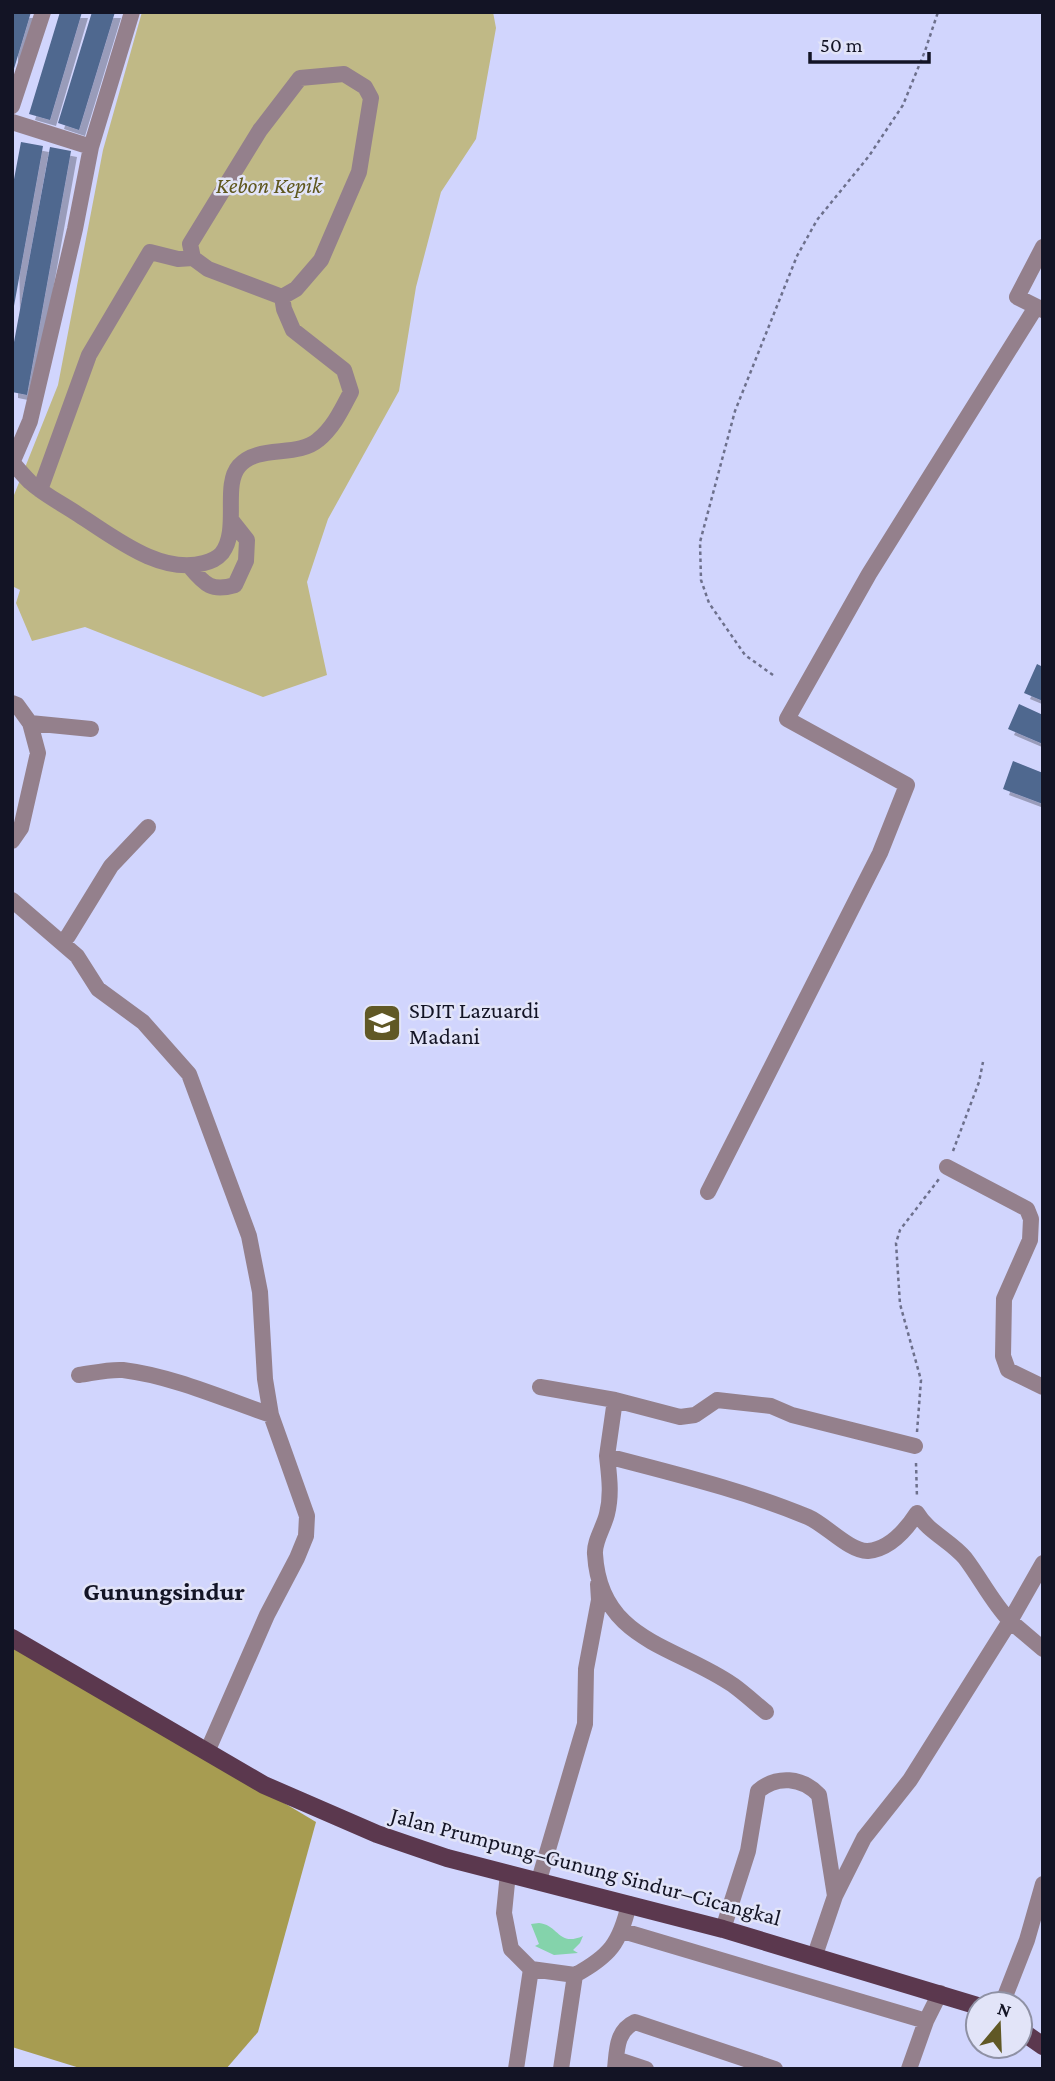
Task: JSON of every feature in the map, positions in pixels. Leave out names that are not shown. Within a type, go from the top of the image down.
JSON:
[{"type":"main road","name":"Jalan Prumpung–Gunung Sindur–Cicangkal","points":[[12,1638],[264,1785],[377,1834],[447,1858],[723,1928],[964,2001]]},
{"type":"street","points":[[12,106],[43,12]]},
{"type":"street","points":[[132,12],[91,147],[75,229],[30,421],[12,463],[40,490],[130,547],[153,558],[190,567],[214,560],[223,552],[232,521],[232,478],[240,465],[256,455],[294,450],[317,442],[337,419],[351,392],[344,370],[293,330],[282,297]]},
{"type":"street","points":[[193,258],[190,244],[260,130],[300,78],[344,74],[365,87],[371,98],[359,172],[321,260],[296,289],[282,297]]},
{"type":"street","points":[[12,122],[91,147]]},
{"type":"street","points":[[708,1192],[880,853],[907,785],[787,719],[869,573],[1040,308],[1017,297],[1043,247]]},
{"type":"street","points":[[40,490],[89,355],[150,251],[178,259],[193,258],[208,268],[282,297]]},
{"type":"street","points":[[190,567],[204,584],[222,589],[235,585],[246,561],[247,540],[232,521]]},
{"type":"street","points":[[12,703],[30,723],[38,753],[21,828],[12,841]]},
{"type":"street","points":[[30,723],[91,729]]},
{"type":"street","points":[[62,942],[111,866],[148,827]]},
{"type":"street","points":[[12,900],[77,956],[98,989],[143,1022],[188,1074],[248,1236],[260,1292],[265,1379],[271,1415],[307,1516],[306,1536],[267,1615],[207,1752]]},
{"type":"street","points":[[947,1167],[1027,1209],[1031,1219],[1030,1241],[1004,1299],[1003,1356],[1008,1370],[1043,1387]]},
{"type":"street","points":[[79,1375],[120,1370],[135,1373],[190,1387],[271,1415]]},
{"type":"street","points":[[540,1387],[615,1400],[680,1417],[695,1415],[717,1401],[771,1406],[792,1415],[915,1446]]},
{"type":"street","points":[[540,1880],[585,1724],[586,1669],[598,1600],[594,1550],[607,1514],[611,1491],[607,1455],[615,1400]]},
{"type":"street","points":[[607,1455],[771,1502],[813,1519],[858,1550],[869,1551],[887,1545],[907,1528],[917,1513],[922,1522],[952,1544],[966,1559],[996,1606],[1043,1649]]},
{"type":"street","points":[[815,1955],[835,1896],[864,1838],[910,1780],[1010,1621],[1043,1563]]},
{"type":"street","points":[[598,1584],[621,1619],[641,1637],[732,1685],[766,1712]]},
{"type":"street","points":[[723,1928],[748,1851],[758,1791],[767,1783],[787,1779],[811,1787],[819,1795],[835,1896]]},
{"type":"street","points":[[508,1873],[504,1913],[511,1949],[531,1969],[575,1975],[600,1961],[623,1931],[629,1904]]},
{"type":"street","points":[[1007,1990],[1027,1940],[1043,1884]]},
{"type":"street","points":[[623,1931],[926,2021]]},
{"type":"street","points":[[516,2069],[531,1969]]},
{"type":"street","points":[[561,2069],[575,1975]]},
{"type":"street","points":[[909,2069],[926,2021],[940,1993]]},
{"type":"street","points":[[646,2069],[616,2064],[618,2039],[625,2026],[635,2022],[757,2066],[775,2069]]},
{"type":"path","points":[[772,675],[745,655],[709,603],[701,580],[700,542],[734,411],[797,256],[817,220],[869,156],[903,105],[938,12]]},
{"type":"path","points":[[917,1513],[915,1446],[921,1380],[900,1304],[896,1243],[900,1230],[947,1167],[979,1082],[983,1062]]},
{"type":"green space","name":"Kebon Kepik","points":[[142,12],[493,12],[496,28],[476,139],[441,192],[416,287],[399,391],[328,519],[307,582],[327,675],[263,697],[85,627],[32,641],[16,603],[20,590],[12,586],[12,500],[58,385],[103,150]]},
{"type":"shaded area","points":[[12,1640],[316,1822],[258,2032],[226,2069],[83,2069],[12,2047]]},
{"type":"shaded area","points":[[539,1923],[551,1927],[568,1939],[583,1936],[573,1950],[578,1953],[554,1955],[535,1946],[539,1944],[531,1924]]},
{"type":"building","points":[[12,12],[31,12],[13,72],[12,72]]},
{"type":"building","points":[[60,12],[82,12],[50,120],[29,114]]},
{"type":"building","points":[[92,12],[115,12],[79,130],[58,123]]},
{"type":"building","points":[[21,142],[43,146],[14,306],[12,190]]},
{"type":"building","points":[[50,147],[71,151],[27,395],[12,392],[12,353]]},
{"type":"building","points":[[1037,664],[1043,667],[1043,701],[1024,693]]},
{"type":"building","points":[[1019,704],[1043,715],[1043,744],[1008,729]]},
{"type":"building","points":[[1013,761],[1043,773],[1043,804],[1003,789]]},
{"type":"place","name":"SDIT Lazuardi Madani","points":[[382,1023]]},
{"type":"district","name":"Gunungsindur","points":[[164,1591]]}]
